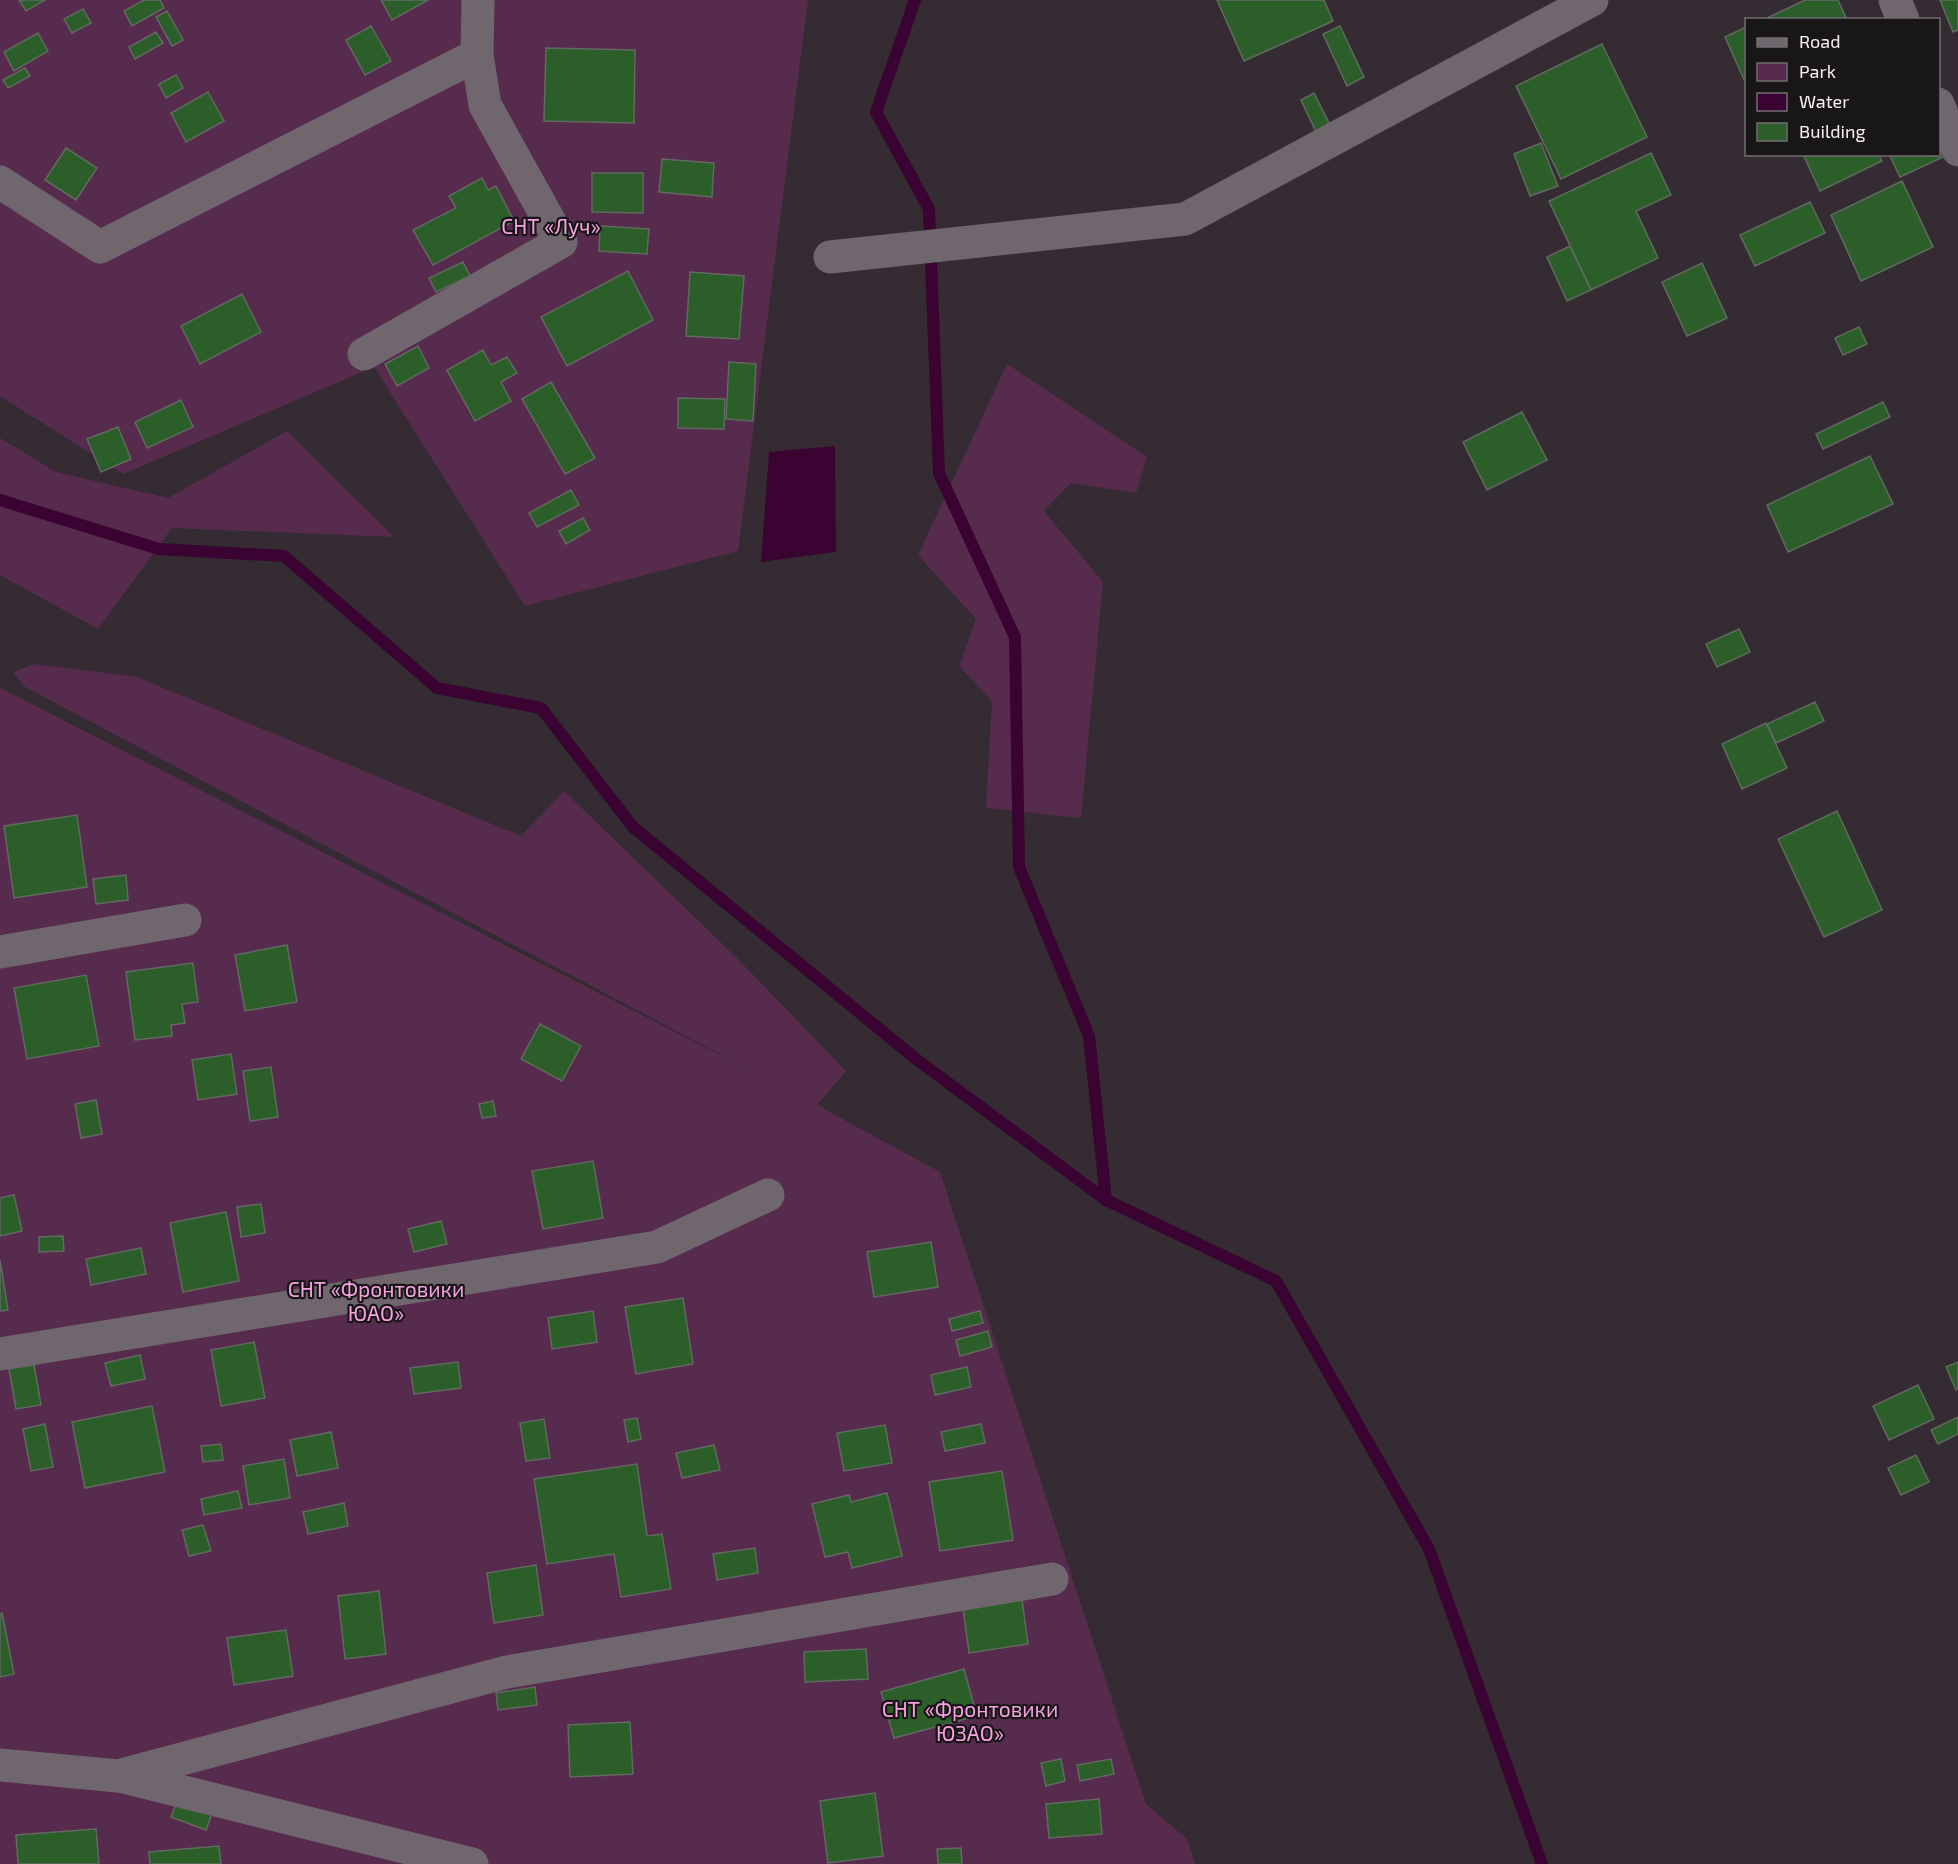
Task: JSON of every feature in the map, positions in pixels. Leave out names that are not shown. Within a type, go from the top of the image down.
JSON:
[{"type":"street","points":[[363,354],[561,242],[485,105],[477,55],[478,0]]},
{"type":"street","points":[[830,257],[1185,219],[1592,0]]},
{"type":"street","points":[[1895,0],[1902,18]]},
{"type":"street","points":[[0,182],[100,247],[477,55]]},
{"type":"street","points":[[1940,109],[1958,150]]},
{"type":"street","points":[[0,952],[185,920]]},
{"type":"street","points":[[0,1354],[657,1247],[768,1195]]},
{"type":"street","points":[[118,1776],[507,1672],[1052,1579]]},
{"type":"street","points":[[0,1765],[118,1776],[472,1864]]},
{"type":"green space","name":"СНТ «Луч»","points":[[0,0],[808,0],[738,551],[525,606],[374,367],[123,474],[0,396]]},
{"type":"green space","points":[[1007,364],[1147,457],[1136,493],[1071,483],[1044,511],[1103,582],[1081,818],[986,808],[992,701],[959,666],[976,619],[918,555]]},
{"type":"green space","points":[[287,431],[394,537],[172,528],[98,629],[0,575],[0,438],[56,472],[168,498]]},
{"type":"green space","name":"СНТ «Фронтовики ЮАО»","points":[[35,664],[137,677],[521,836],[564,791],[736,957],[846,1071],[817,1105],[940,1172],[1146,1804],[1187,1839],[1195,1864],[0,1864],[0,688],[760,1075],[25,687],[13,672]]},
{"type":"water","points":[[835,446],[836,552],[761,562],[769,452]]},
{"type":"building","points":[[19,0],[45,0],[26,11]]},
{"type":"building","points":[[144,0],[160,0],[164,8],[132,26],[124,11]]},
{"type":"building","points":[[381,0],[428,0],[392,20]]},
{"type":"building","points":[[1217,0],[1324,0],[1333,21],[1244,61]]},
{"type":"building","points":[[1805,0],[1838,0],[1846,18],[1767,18]]},
{"type":"building","points":[[1940,0],[1958,0],[1958,30],[1953,32]]},
{"type":"building","points":[[83,9],[91,23],[72,33],[64,19]]},
{"type":"building","points":[[167,11],[183,40],[172,46],[156,17]]},
{"type":"building","points":[[371,26],[391,61],[365,75],[346,40]]},
{"type":"building","points":[[1340,26],[1364,77],[1347,86],[1323,34]]},
{"type":"building","points":[[1745,27],[1745,82],[1725,37]]},
{"type":"building","points":[[156,32],[163,43],[135,59],[129,47]]},
{"type":"building","points":[[38,33],[48,51],[14,71],[4,52]]},
{"type":"building","points":[[1602,44],[1647,137],[1561,179],[1516,86]]},
{"type":"building","points":[[546,48],[635,50],[634,123],[544,121]]},
{"type":"building","points":[[25,68],[30,76],[8,88],[3,80]]},
{"type":"building","points":[[176,75],[183,88],[166,98],[159,84]]},
{"type":"building","points":[[208,92],[224,121],[186,142],[171,113]]},
{"type":"building","points":[[1314,93],[1331,127],[1317,134],[1301,100]]},
{"type":"building","points":[[1940,132],[1956,151],[1900,177],[1890,156],[1940,156]]},
{"type":"building","points":[[1541,143],[1558,186],[1530,196],[1514,154]]},
{"type":"building","points":[[66,148],[97,168],[76,200],[45,180]]},
{"type":"building","points":[[1651,153],[1671,195],[1636,211],[1658,258],[1591,290],[1549,201]]},
{"type":"building","points":[[1804,156],[1879,156],[1882,161],[1820,191]]},
{"type":"building","points":[[662,159],[714,163],[712,197],[659,192]]},
{"type":"building","points":[[592,173],[643,173],[643,213],[592,212]]},
{"type":"building","points":[[482,178],[488,190],[496,186],[514,221],[433,265],[413,230],[456,208],[449,196]]},
{"type":"building","points":[[1902,181],[1933,247],[1861,281],[1831,215]]},
{"type":"building","points":[[1810,202],[1825,233],[1755,266],[1740,235]]},
{"type":"building","points":[[600,226],[649,229],[647,254],[599,251]]},
{"type":"building","points":[[1570,246],[1591,290],[1567,301],[1547,257]]},
{"type":"building","points":[[463,262],[470,276],[436,292],[429,278]]},
{"type":"building","points":[[1702,263],[1727,318],[1687,336],[1662,282]]},
{"type":"building","points":[[628,271],[653,320],[567,366],[541,317]]},
{"type":"building","points":[[690,272],[744,276],[739,339],[686,336]]},
{"type":"building","points":[[242,294],[261,332],[200,364],[181,326]]},
{"type":"building","points":[[1859,327],[1867,344],[1843,355],[1835,338]]},
{"type":"building","points":[[418,346],[429,368],[397,386],[385,364]]},
{"type":"building","points":[[483,350],[491,365],[507,357],[517,373],[501,382],[511,401],[475,421],[447,370]]},
{"type":"building","points":[[729,362],[756,364],[753,421],[726,419]]},
{"type":"building","points":[[551,382],[595,458],[565,474],[522,399]]},
{"type":"building","points":[[678,398],[725,399],[724,429],[678,428]]},
{"type":"building","points":[[181,400],[193,427],[147,448],[135,422]]},
{"type":"building","points":[[1883,402],[1890,417],[1823,449],[1816,434]]},
{"type":"building","points":[[1522,412],[1547,460],[1487,490],[1463,442]]},
{"type":"building","points":[[118,427],[131,459],[101,472],[87,439]]},
{"type":"building","points":[[1870,456],[1893,504],[1788,552],[1767,505]]},
{"type":"building","points":[[571,490],[579,505],[537,527],[529,513]]},
{"type":"building","points":[[583,518],[590,530],[566,544],[559,531]]},
{"type":"building","points":[[1739,629],[1750,652],[1717,667],[1706,644]]},
{"type":"building","points":[[1815,702],[1824,721],[1776,743],[1767,724]]},
{"type":"building","points":[[1766,723],[1787,768],[1742,789],[1722,744]]},
{"type":"building","points":[[1837,811],[1882,910],[1824,937],[1778,839]]},
{"type":"building","points":[[77,815],[87,887],[14,898],[4,826]]},
{"type":"building","points":[[126,875],[128,900],[96,904],[93,879]]},
{"type":"building","points":[[287,945],[297,1002],[245,1011],[235,955]]},
{"type":"building","points":[[193,963],[198,1002],[182,1004],[185,1023],[171,1025],[172,1036],[135,1040],[126,972]]},
{"type":"building","points":[[86,975],[99,1046],[27,1059],[14,988]]},
{"type":"building","points":[[540,1024],[581,1046],[562,1081],[521,1059]]},
{"type":"building","points":[[231,1054],[237,1094],[198,1100],[192,1060]]},
{"type":"building","points":[[271,1067],[278,1117],[250,1121],[243,1071]]},
{"type":"building","points":[[96,1100],[102,1134],[81,1138],[75,1104]]},
{"type":"building","points":[[493,1101],[496,1116],[482,1118],[479,1104]]},
{"type":"building","points":[[593,1161],[603,1218],[543,1229],[532,1171]]},
{"type":"building","points":[[14,1195],[22,1231],[0,1236],[0,1198]]},
{"type":"building","points":[[261,1204],[265,1233],[241,1237],[237,1207]]},
{"type":"building","points":[[226,1212],[239,1281],[183,1292],[170,1223]]},
{"type":"building","points":[[441,1221],[447,1244],[414,1252],[408,1229]]},
{"type":"building","points":[[63,1236],[64,1251],[39,1252],[39,1237]]},
{"type":"building","points":[[931,1242],[938,1287],[874,1297],[867,1252]]},
{"type":"building","points":[[141,1248],[146,1274],[91,1285],[86,1259]]},
{"type":"building","points":[[0,1260],[8,1310],[0,1311]]},
{"type":"building","points":[[683,1298],[693,1364],[636,1374],[625,1307]]},
{"type":"building","points":[[593,1311],[597,1342],[552,1349],[548,1318]]},
{"type":"building","points":[[980,1311],[983,1323],[952,1331],[949,1319]]},
{"type":"building","points":[[988,1331],[992,1347],[960,1356],[956,1340]]},
{"type":"building","points":[[254,1342],[265,1398],[221,1406],[211,1350]]},
{"type":"building","points":[[140,1355],[145,1379],[111,1386],[105,1363]]},
{"type":"building","points":[[458,1362],[461,1388],[414,1394],[410,1368]]},
{"type":"building","points":[[1958,1362],[1958,1389],[1956,1390],[1946,1367]]},
{"type":"building","points":[[34,1365],[41,1405],[16,1409],[9,1369]]},
{"type":"building","points":[[967,1367],[971,1387],[935,1395],[931,1375]]},
{"type":"building","points":[[1918,1385],[1934,1419],[1889,1440],[1873,1406]]},
{"type":"building","points":[[152,1406],[165,1472],[85,1488],[72,1422]]},
{"type":"building","points":[[1958,1417],[1958,1434],[1938,1444],[1931,1430]]},
{"type":"building","points":[[637,1418],[641,1439],[628,1442],[624,1420]]},
{"type":"building","points":[[544,1419],[550,1458],[526,1461],[520,1423]]},
{"type":"building","points":[[45,1424],[53,1467],[31,1471],[23,1429]]},
{"type":"building","points":[[981,1424],[985,1443],[945,1451],[941,1432]]},
{"type":"building","points":[[885,1425],[892,1463],[844,1471],[837,1433]]},
{"type":"building","points":[[331,1432],[338,1468],[297,1476],[290,1440]]},
{"type":"building","points":[[221,1444],[223,1460],[203,1462],[201,1446]]},
{"type":"building","points":[[714,1445],[720,1470],[682,1478],[676,1453]]},
{"type":"building","points":[[1916,1455],[1929,1482],[1901,1495],[1888,1468]]},
{"type":"building","points":[[284,1459],[290,1498],[249,1505],[243,1466]]},
{"type":"building","points":[[637,1464],[647,1536],[662,1534],[671,1589],[621,1597],[614,1554],[547,1564],[534,1479]]},
{"type":"building","points":[[1002,1471],[1013,1540],[940,1551],[929,1482]]},
{"type":"building","points":[[238,1491],[242,1508],[204,1515],[201,1499]]},
{"type":"building","points":[[887,1493],[902,1556],[852,1568],[848,1552],[825,1557],[812,1504],[849,1495],[851,1502]]},
{"type":"building","points":[[344,1503],[348,1526],[308,1534],[303,1512]]},
{"type":"building","points":[[203,1525],[211,1551],[189,1556],[182,1530]]},
{"type":"building","points":[[755,1548],[758,1573],[717,1580],[713,1554]]},
{"type":"building","points":[[536,1565],[543,1615],[494,1623],[487,1573]]},
{"type":"building","points":[[379,1591],[386,1654],[345,1659],[338,1596]]},
{"type":"building","points":[[1021,1592],[1028,1644],[969,1653],[962,1601]]},
{"type":"building","points":[[2,1613],[14,1674],[0,1677],[0,1614]]},
{"type":"building","points":[[286,1630],[293,1676],[234,1685],[227,1638]]},
{"type":"building","points":[[866,1649],[868,1679],[805,1682],[804,1652]]},
{"type":"building","points":[[964,1669],[977,1716],[894,1738],[881,1692]]},
{"type":"building","points":[[535,1687],[537,1705],[498,1710],[496,1693]]},
{"type":"building","points":[[630,1722],[633,1774],[570,1777],[568,1725]]},
{"type":"building","points":[[1061,1759],[1065,1781],[1046,1786],[1041,1763]]},
{"type":"building","points":[[1111,1759],[1114,1774],[1080,1781],[1077,1765]]},
{"type":"building","points":[[182,1787],[217,1800],[206,1830],[171,1817]]},
{"type":"building","points":[[875,1793],[883,1856],[828,1863],[820,1801]]},
{"type":"building","points":[[1099,1799],[1102,1834],[1049,1838],[1046,1804]]},
{"type":"building","points":[[96,1829],[99,1864],[18,1864],[16,1835]]},
{"type":"building","points":[[219,1846],[221,1864],[150,1864],[149,1852]]},
{"type":"building","points":[[961,1848],[962,1864],[938,1864],[937,1849]]},
{"type":"waterway","points":[[915,0],[876,112],[929,209],[939,473],[1015,637],[1019,867],[1089,1036],[1106,1200]]},
{"type":"waterway","points":[[0,500],[159,549],[284,556],[437,688],[541,708],[633,827],[916,1059],[1106,1200],[1276,1281],[1429,1549],[1542,1864]]},
{"type":"park label","name":"СНТ «Фронтовики ЮЗАО»","points":[[970,1722]]}]
